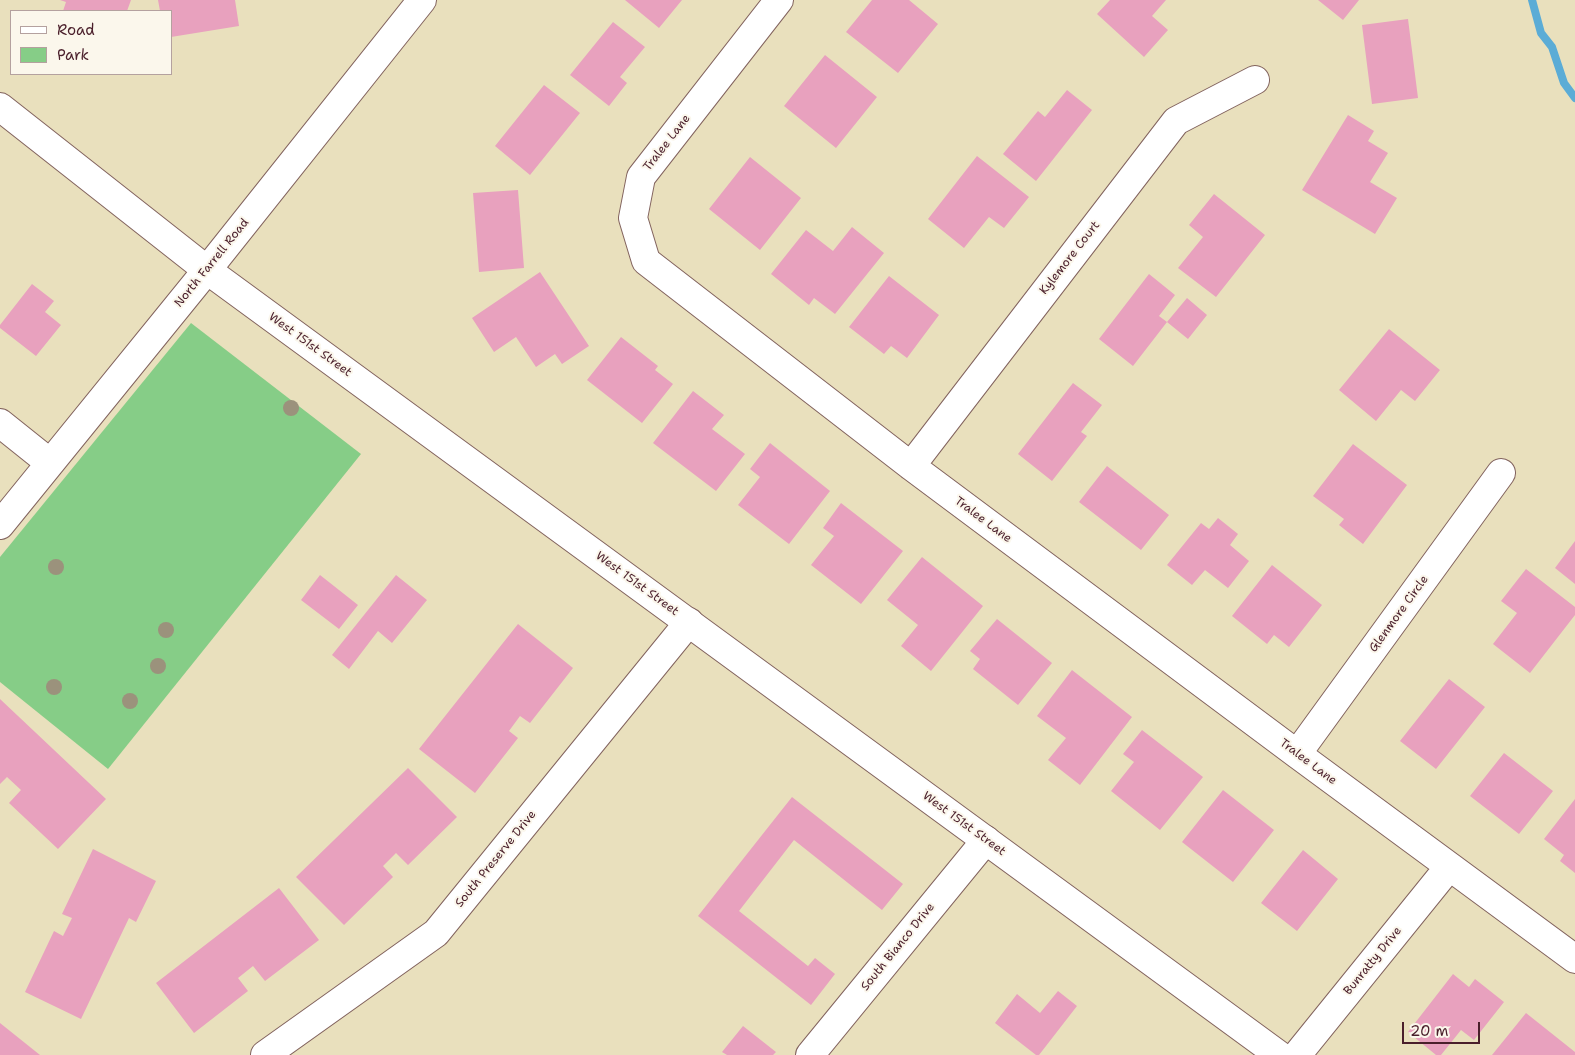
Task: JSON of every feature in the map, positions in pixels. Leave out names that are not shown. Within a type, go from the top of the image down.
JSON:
[{"type":"street","name":"North Farrell Road","points":[[0,525],[207,270],[422,0]]},
{"type":"street","name":"Tralee Lane","points":[[779,0],[641,177],[633,218],[646,261],[911,466],[1449,867],[1575,958]]},
{"type":"street","name":"Kylemore Court","points":[[911,466],[1176,121],[1255,80]]},
{"type":"street","name":"West 151st Street","points":[[0,107],[207,270],[1279,1055]]},
{"type":"street","points":[[0,423],[50,462]]},
{"type":"street","name":"Glenmore Circle","points":[[1297,754],[1501,473]]},
{"type":"street","name":"South Preserve Drive","points":[[265,1055],[436,933],[689,622]]},
{"type":"street","name":"South Bianco Drive","points":[[810,1055],[986,840]]},
{"type":"street","name":"Bunratty Drive","points":[[1297,1055],[1449,867]]},
{"type":"green space","points":[[191,323],[361,454],[108,769],[0,682],[0,557]]},
{"type":"building","points":[[60,0],[131,0],[127,10],[63,10],[66,2]]},
{"type":"building","points":[[158,0],[235,0],[239,26],[172,37],[172,10],[160,10]]},
{"type":"building","points":[[625,0],[682,0],[659,28]]},
{"type":"building","points":[[872,0],[909,0],[938,24],[898,73],[846,32]]},
{"type":"building","points":[[1110,0],[1166,0],[1152,16],[1168,30],[1144,57],[1097,14]]},
{"type":"building","points":[[1318,0],[1359,0],[1343,20]]},
{"type":"building","points":[[1408,19],[1418,98],[1372,104],[1362,25]]},
{"type":"building","points":[[613,22],[645,47],[620,77],[627,83],[609,106],[570,75]]},
{"type":"building","points":[[825,55],[877,97],[836,148],[784,106]]},
{"type":"building","points":[[544,85],[580,113],[530,175],[495,146]]},
{"type":"building","points":[[1067,90],[1092,110],[1036,181],[1003,154],[1038,111],[1045,117]]},
{"type":"building","points":[[1348,115],[1374,131],[1368,141],[1388,153],[1370,182],[1397,198],[1375,234],[1302,190]]},
{"type":"building","points":[[977,156],[1029,197],[1004,228],[989,217],[964,248],[928,219]]},
{"type":"building","points":[[750,157],[801,198],[760,250],[709,209]]},
{"type":"building","points":[[518,190],[524,268],[479,272],[473,193]]},
{"type":"building","points":[[1214,194],[1265,235],[1216,297],[1178,268],[1203,237],[1189,225]]},
{"type":"building","points":[[852,227],[884,253],[835,314],[814,298],[809,305],[771,274],[806,230],[833,251]]},
{"type":"building","points":[[540,272],[589,346],[562,364],[555,354],[536,367],[516,337],[494,352],[472,318]]},
{"type":"building","points":[[1149,274],[1175,295],[1159,316],[1167,322],[1133,366],[1099,339]]},
{"type":"building","points":[[889,276],[939,315],[907,358],[891,346],[884,354],[849,327]]},
{"type":"building","points":[[32,284],[54,301],[45,312],[61,325],[36,356],[0,328],[0,325]]},
{"type":"building","points":[[1187,298],[1207,315],[1188,339],[1167,322]]},
{"type":"building","points":[[1389,329],[1440,370],[1415,401],[1401,390],[1376,421],[1339,390]]},
{"type":"building","points":[[621,337],[658,366],[655,370],[673,384],[642,423],[587,380]]},
{"type":"building","points":[[1073,383],[1102,405],[1081,432],[1087,436],[1052,481],[1018,454]]},
{"type":"building","points":[[693,391],[724,415],[712,429],[745,454],[716,491],[653,443]]},
{"type":"building","points":[[770,443],[830,491],[789,544],[738,505],[760,477],[750,469]]},
{"type":"building","points":[[1353,444],[1407,485],[1363,544],[1339,525],[1344,519],[1313,496]]},
{"type":"building","points":[[1107,466],[1169,515],[1141,550],[1079,502]]},
{"type":"building","points":[[841,503],[903,551],[861,604],[811,565],[834,536],[823,528]]},
{"type":"building","points":[[1218,518],[1238,534],[1230,545],[1249,561],[1228,588],[1205,570],[1192,585],[1167,565],[1201,523],[1209,529]]},
{"type":"building","points":[[1575,541],[1575,584],[1555,568]]},
{"type":"building","points":[[922,557],[983,606],[931,671],[901,646],[918,625],[887,600]]},
{"type":"building","points":[[1272,565],[1322,605],[1289,647],[1274,635],[1267,644],[1232,616]]},
{"type":"building","points":[[1526,569],[1575,607],[1575,615],[1530,673],[1493,644],[1517,613],[1501,601]]},
{"type":"building","points":[[320,575],[358,605],[339,629],[301,600]]},
{"type":"building","points":[[396,575],[427,600],[392,643],[378,631],[349,669],[332,655]]},
{"type":"building","points":[[997,619],[1052,663],[1018,705],[973,669],[980,659],[970,651]]},
{"type":"building","points":[[518,624],[573,668],[530,723],[520,716],[509,731],[518,738],[475,793],[419,749]]},
{"type":"building","points":[[1072,670],[1132,717],[1080,785],[1048,760],[1066,738],[1037,716]]},
{"type":"building","points":[[1449,679],[1485,707],[1436,769],[1400,741]]},
{"type":"building","points":[[0,699],[106,799],[58,849],[9,803],[21,790],[7,777],[0,784]]},
{"type":"building","points":[[1142,730],[1203,777],[1160,830],[1111,791],[1134,762],[1123,754]]},
{"type":"building","points":[[1504,753],[1553,791],[1519,834],[1470,796]]},
{"type":"building","points":[[408,768],[457,817],[408,865],[396,853],[383,866],[393,877],[344,925],[296,877]]},
{"type":"building","points":[[1223,790],[1274,830],[1233,882],[1182,842]]},
{"type":"building","points":[[792,797],[903,884],[882,910],[794,840],[739,911],[808,966],[815,958],[835,974],[811,1005],[698,916]]},
{"type":"building","points":[[1575,799],[1575,873],[1560,861],[1564,855],[1544,839]]},
{"type":"building","points":[[93,849],[156,881],[136,922],[129,918],[81,1019],[25,992],[54,931],[63,936],[72,918],[62,914]]},
{"type":"building","points":[[1303,850],[1338,879],[1297,931],[1261,903]]},
{"type":"building","points":[[279,888],[319,940],[265,981],[253,966],[238,978],[248,991],[194,1033],[156,983]]},
{"type":"building","points":[[1453,974],[1469,987],[1475,979],[1504,1002],[1474,1040],[1461,1030],[1441,1055],[1436,1055],[1408,1032]]},
{"type":"building","points":[[1058,991],[1077,1006],[1039,1055],[1036,1055],[995,1023],[1017,994],[1040,1013]]},
{"type":"building","points":[[1526,1013],[1575,1052],[1575,1055],[1492,1055]]},
{"type":"building","points":[[0,1023],[40,1055],[0,1055]]},
{"type":"building","points":[[743,1026],[776,1052],[773,1055],[727,1055],[722,1052]]},
{"type":"waterway","points":[[1532,0],[1541,33],[1552,47],[1564,83],[1575,98]]}]
